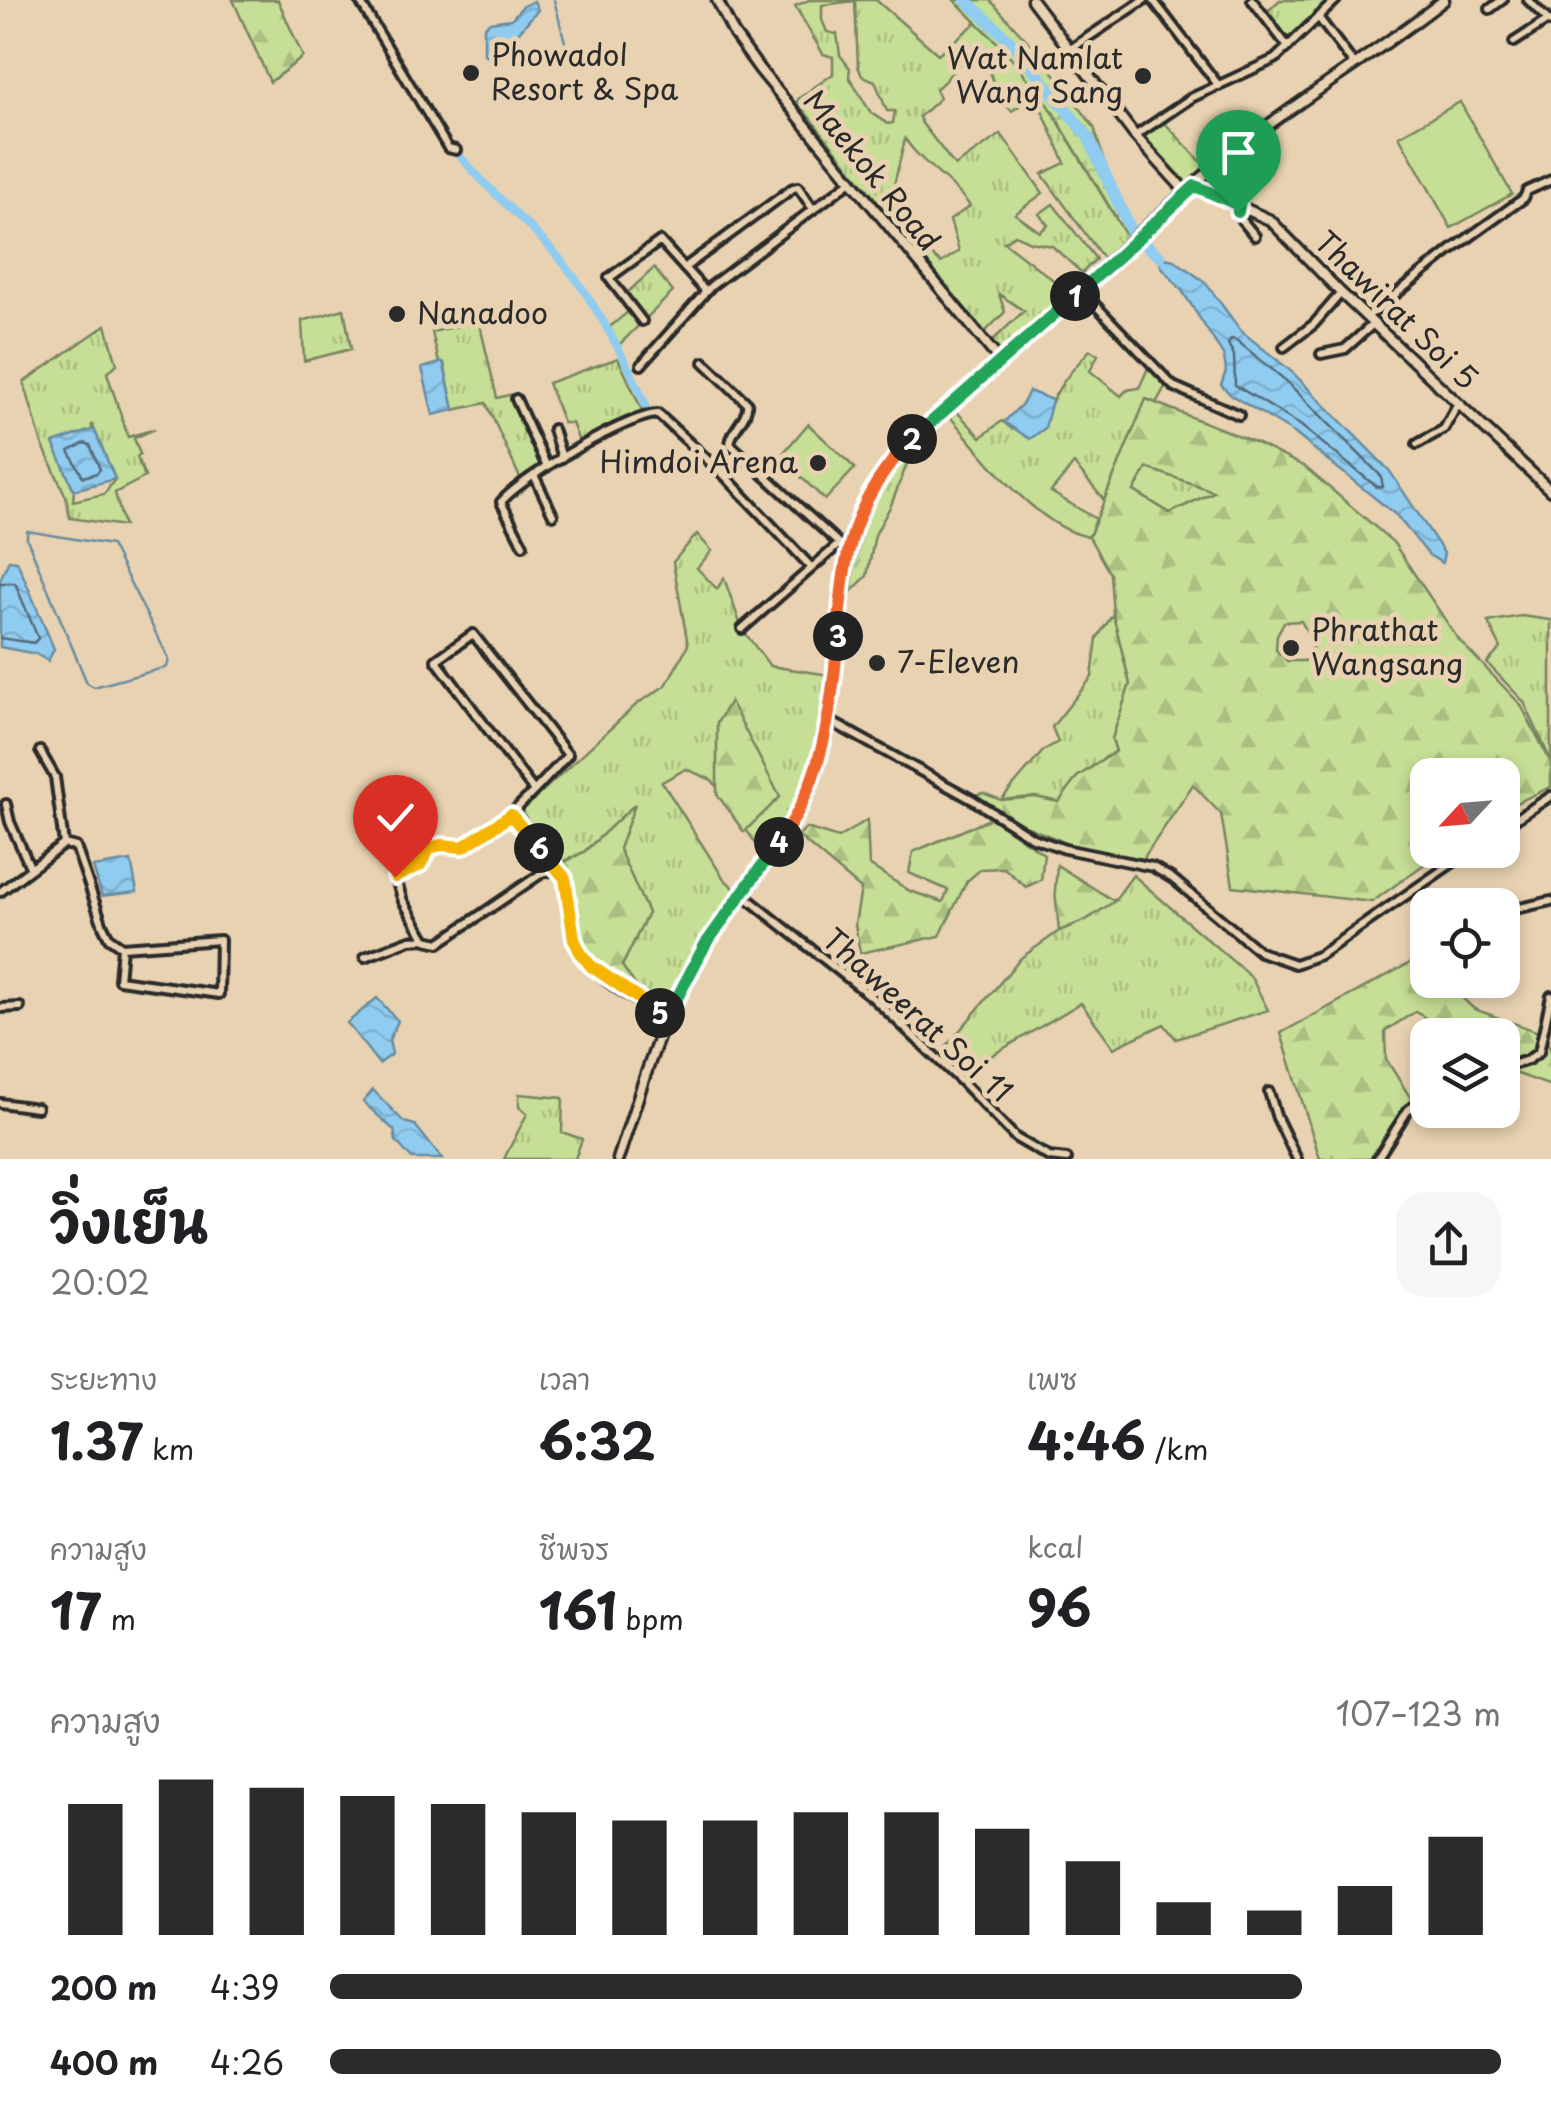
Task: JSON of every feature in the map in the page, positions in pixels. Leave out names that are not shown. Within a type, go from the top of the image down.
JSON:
[{"type":"street","points":[[360,0],[448,148],[456,150]]},
{"type":"street","name":"Maekok Road","points":[[716,0],[754,62],[1001,362]]},
{"type":"street","points":[[1032,0],[1135,136],[1187,193]]},
{"type":"street","points":[[1069,50],[1144,0]]},
{"type":"street","points":[[1154,0],[1218,86]]},
{"type":"street","points":[[1252,0],[1288,46]]},
{"type":"street","points":[[1135,136],[1191,98],[1275,60],[1336,0]]},
{"type":"street","points":[[618,1159],[667,1017],[698,956],[804,802],[828,720],[842,548],[894,458],[1234,151],[1444,0]]},
{"type":"street","points":[[1490,9],[1502,0]]},
{"type":"street","points":[[1514,42],[1550,21],[1528,0]]},
{"type":"street","points":[[1318,17],[1354,62]]},
{"type":"street","points":[[1321,354],[1344,349],[1370,320],[1450,251],[1524,198],[1527,191],[1551,180]]},
{"type":"street","points":[[641,365],[706,292],[851,181]]},
{"type":"street","name":"Thawirat Soi 5","points":[[1195,186],[1278,227],[1341,293],[1549,487]]},
{"type":"street","points":[[684,268],[793,188],[798,188],[814,209]]},
{"type":"street","points":[[1239,205],[1241,218],[1255,236]]},
{"type":"street","points":[[642,321],[610,278],[660,240],[706,292]]},
{"type":"street","points":[[1081,290],[1173,386],[1239,415]]},
{"type":"street","points":[[1284,347],[1314,324],[1341,293]]},
{"type":"street","points":[[704,362],[746,402],[747,412],[730,444],[842,548]]},
{"type":"street","points":[[516,399],[547,467]]},
{"type":"street","points":[[1417,444],[1444,429],[1458,404]]},
{"type":"street","points":[[523,544],[501,502],[534,474],[562,458],[645,416],[658,414],[723,474],[812,568]]},
{"type":"street","points":[[553,429],[562,458]]},
{"type":"street","points":[[534,474],[553,515]]},
{"type":"street","points":[[742,629],[812,568],[842,548]]},
{"type":"street","points":[[426,940],[403,901],[395,877],[420,865],[430,848],[463,847],[511,815],[534,792],[568,755],[474,634],[436,660],[534,792]]},
{"type":"street","points":[[828,720],[973,800],[1033,838],[1153,868],[1173,879],[1260,952],[1296,964],[1320,955],[1445,868]]},
{"type":"street","points":[[40,751],[55,777],[64,844]]},
{"type":"street","points":[[1520,816],[1551,796]]},
{"type":"street","points":[[6,804],[30,868]]},
{"type":"street","points":[[511,815],[565,878],[574,939],[581,954],[591,966],[667,1017]]},
{"type":"street","points":[[0,892],[64,844]]},
{"type":"street","points":[[64,844],[76,848],[103,926],[109,938],[122,947],[220,940],[219,994],[119,980],[122,947]]},
{"type":"street","points":[[364,957],[410,940],[445,942],[542,873],[559,869]]},
{"type":"street","name":"Thaweerat Soi 11","points":[[742,894],[872,998],[962,1081],[1016,1138],[1049,1157],[1067,1159]]},
{"type":"street","points":[[1520,908],[1551,901]]},
{"type":"street","points":[[1520,1062],[1539,1052],[1551,996]]},
{"type":"street","points":[[0,1008],[20,1007]]},
{"type":"street","points":[[1269,1092],[1297,1159]]},
{"type":"street","points":[[0,1103],[37,1108]]},
{"type":"street","points":[[1377,1159],[1410,1109]]},
{"type":"green space","points":[[233,0],[278,0],[303,57],[270,82]]},
{"type":"green space","points":[[809,0],[876,0],[938,54],[977,22],[1048,104],[1128,239],[1103,258],[1042,174],[1065,163],[1042,110],[1035,112],[1026,101],[1012,111],[1006,105],[993,82],[986,48],[961,62],[936,89],[940,98],[919,117],[955,166],[1001,134],[1043,193],[1015,214],[1040,232],[1048,225],[1039,214],[1053,204],[1096,259],[1082,273],[1052,246],[1015,235],[1004,242],[1070,293],[1010,351],[1000,353],[992,341],[1024,311],[999,294],[1005,312],[985,332],[910,242],[913,239],[941,263],[959,251],[950,220],[970,206],[962,196],[905,139],[894,185],[903,233],[797,102],[833,74],[833,57],[823,54],[795,6]],"holes":[[[855,1],[858,66],[862,76],[875,81],[887,111],[895,111],[893,123],[871,113],[849,77],[850,68],[840,55],[837,34],[827,32],[822,20],[822,5]]]},
{"type":"green space","points":[[954,0],[990,0],[1042,57],[1094,127],[1107,171],[1127,212],[1115,216],[1048,104],[1004,49]]},
{"type":"green space","points":[[1280,0],[1336,0],[1288,47],[1263,15]]},
{"type":"green space","points":[[1460,102],[1512,194],[1451,228],[1399,136]]},
{"type":"green space","points":[[1161,119],[1205,166],[1188,184],[1143,135]]},
{"type":"green space","points":[[654,268],[673,292],[616,348],[606,330],[634,307],[626,294]]},
{"type":"green space","points":[[344,309],[351,349],[304,361],[302,321]]},
{"type":"green space","points":[[479,321],[497,398],[517,393],[527,426],[546,464],[520,478],[486,403],[454,410],[444,363],[439,363],[432,332]]},
{"type":"green space","points":[[106,325],[117,364],[107,373],[128,437],[155,429],[134,438],[145,477],[115,493],[124,526],[70,518],[24,382]],"holes":[[[92,424],[115,479],[104,494],[73,501],[74,490],[54,443],[92,430]]]},
{"type":"green space","points":[[1090,350],[1098,355],[1090,371],[1121,396],[1127,390],[1139,388],[1149,366],[1166,385],[1156,403],[1146,400],[1104,500],[1074,464],[1051,492],[1096,519],[1089,537],[1069,531],[1031,505],[951,418],[956,411],[981,437],[1002,421],[1012,429],[1044,428],[1055,396]]},
{"type":"green space","points":[[618,358],[645,417],[581,447],[572,423],[563,423],[548,383]]},
{"type":"green space","points":[[1146,399],[1254,442],[1305,467],[1393,542],[1458,639],[1521,705],[1551,763],[1551,787],[1520,801],[1520,758],[1410,758],[1410,868],[1419,868],[1372,902],[1233,886],[1221,814],[1193,785],[1143,859],[1076,847],[1018,823],[973,795],[983,793],[1001,800],[1035,797],[1059,802],[1077,777],[1116,751],[1112,739],[1130,684],[1113,614],[1110,574],[1089,537]],"holes":[[[1147,468],[1213,491],[1170,513],[1134,491]],[[1301,621],[1314,644],[1305,661],[1287,661],[1276,650],[1277,635],[1284,622]]]},
{"type":"green space","name":"Himdoi Arena","points":[[808,424],[855,468],[825,500],[780,457]]},
{"type":"green space","points":[[914,446],[875,535],[867,576],[851,592],[869,513],[888,479]]},
{"type":"green space","points":[[1147,467],[1215,491],[1170,513],[1134,491]]},
{"type":"green space","points":[[697,534],[712,551],[697,568],[717,589],[724,578],[742,629],[770,666],[830,675],[817,747],[801,799],[767,860],[712,780],[686,769],[662,782],[724,879],[736,890],[661,1008],[639,992],[622,966],[648,913],[618,849],[633,807],[584,852],[562,862],[530,826],[522,810],[637,704],[666,685],[688,645],[673,562]]},
{"type":"green space","points":[[1113,614],[1130,684],[1112,739],[1116,751],[1085,773],[1060,802],[1035,797],[1001,800],[1044,750],[1058,742],[1052,727],[1092,677],[1097,638]]},
{"type":"green space","points":[[1521,616],[1551,620],[1551,761],[1524,702],[1487,663],[1501,648],[1488,622]]},
{"type":"green space","points":[[730,701],[780,797],[744,832],[717,794],[717,723]]},
{"type":"green space","points":[[635,804],[619,849],[648,913],[622,966],[641,993],[661,1008],[611,983],[589,963],[572,931],[566,886],[559,869],[561,864],[584,852]]},
{"type":"green space","points":[[992,818],[1044,854],[1041,880],[1026,887],[1004,868],[981,869],[967,881],[940,936],[860,953],[855,924],[861,889],[798,836],[806,828],[838,838],[867,820],[869,865],[910,891],[943,902],[948,890],[909,873],[913,852]]},
{"type":"green space","points":[[1057,865],[1115,901],[1086,920],[1059,931]]},
{"type":"green space","points":[[1133,875],[1251,977],[1268,1010],[1176,1039],[1164,1024],[1114,1048],[1081,1003],[967,1070],[945,1048],[1021,958],[1059,931],[1086,920],[1114,901]]},
{"type":"green space","points":[[1410,963],[1410,998],[1462,998],[1474,1009],[1499,1018],[1426,1018],[1415,1012],[1385,1031],[1386,1059],[1410,1097],[1410,1112],[1377,1159],[1320,1159],[1281,1033]]},
{"type":"green space","points":[[1520,1025],[1544,1034],[1551,1051],[1551,1086],[1520,1075]]},
{"type":"green space","points":[[519,1094],[563,1098],[562,1132],[582,1139],[575,1159],[504,1159],[527,1114],[519,1107]]},
{"type":"water","points":[[534,1],[538,10],[506,48],[495,58],[484,54],[484,27],[490,22],[511,19]]},
{"type":"water","points":[[1160,257],[1174,260],[1205,282],[1241,331],[1292,372],[1389,470],[1444,553],[1442,563],[1429,555],[1396,515],[1294,433],[1221,385],[1226,371],[1224,356],[1183,292],[1161,266]]},
{"type":"water","points":[[443,362],[454,410],[433,415],[422,368]]},
{"type":"water","points":[[1029,391],[1052,400],[1045,428],[1030,439],[1004,422]]},
{"type":"water","points":[[94,429],[115,479],[74,490],[53,443]]},
{"type":"water","points":[[9,560],[17,561],[54,649],[48,661],[36,654],[0,647],[0,580]]},
{"type":"water","points":[[131,861],[137,892],[102,896],[93,867]]},
{"type":"water","points":[[377,998],[398,1021],[389,1040],[392,1054],[379,1064],[347,1023]]},
{"type":"water","points":[[373,1090],[404,1122],[415,1125],[442,1159],[412,1159],[396,1141],[394,1130],[363,1102]]},
{"type":"waterway","points":[[554,0],[566,46]]},
{"type":"waterway","points":[[966,0],[1014,45],[1088,137],[1132,233],[1160,257]]},
{"type":"waterway","points":[[460,156],[578,282],[617,346],[646,406]]},
{"type":"waterway","points":[[27,531],[111,545],[169,659],[167,667],[94,687],[87,683],[27,531]]},
{"type":"place","name":"Phowadol Resort & Spa","points":[[471,73]]},
{"type":"place","name":"Wat Namlat Wang Sang","points":[[1143,76]]},
{"type":"place","name":"Nanadoo","points":[[397,314]]},
{"type":"place","name":"Himdoi Arena","points":[[818,463]]},
{"type":"place","name":"Phrathat Wangsang","points":[[1291,648]]},
{"type":"place","name":"7-Eleven","points":[[877,663]]},
{"type":"route","points":[[395,877],[420,865],[426,850],[435,845],[463,847],[511,815],[565,878],[574,939],[581,954],[640,1002],[667,1017],[705,945],[786,833],[811,786],[832,701],[847,551],[859,515],[894,458],[1195,186],[1239,205],[1238,212]]}]
